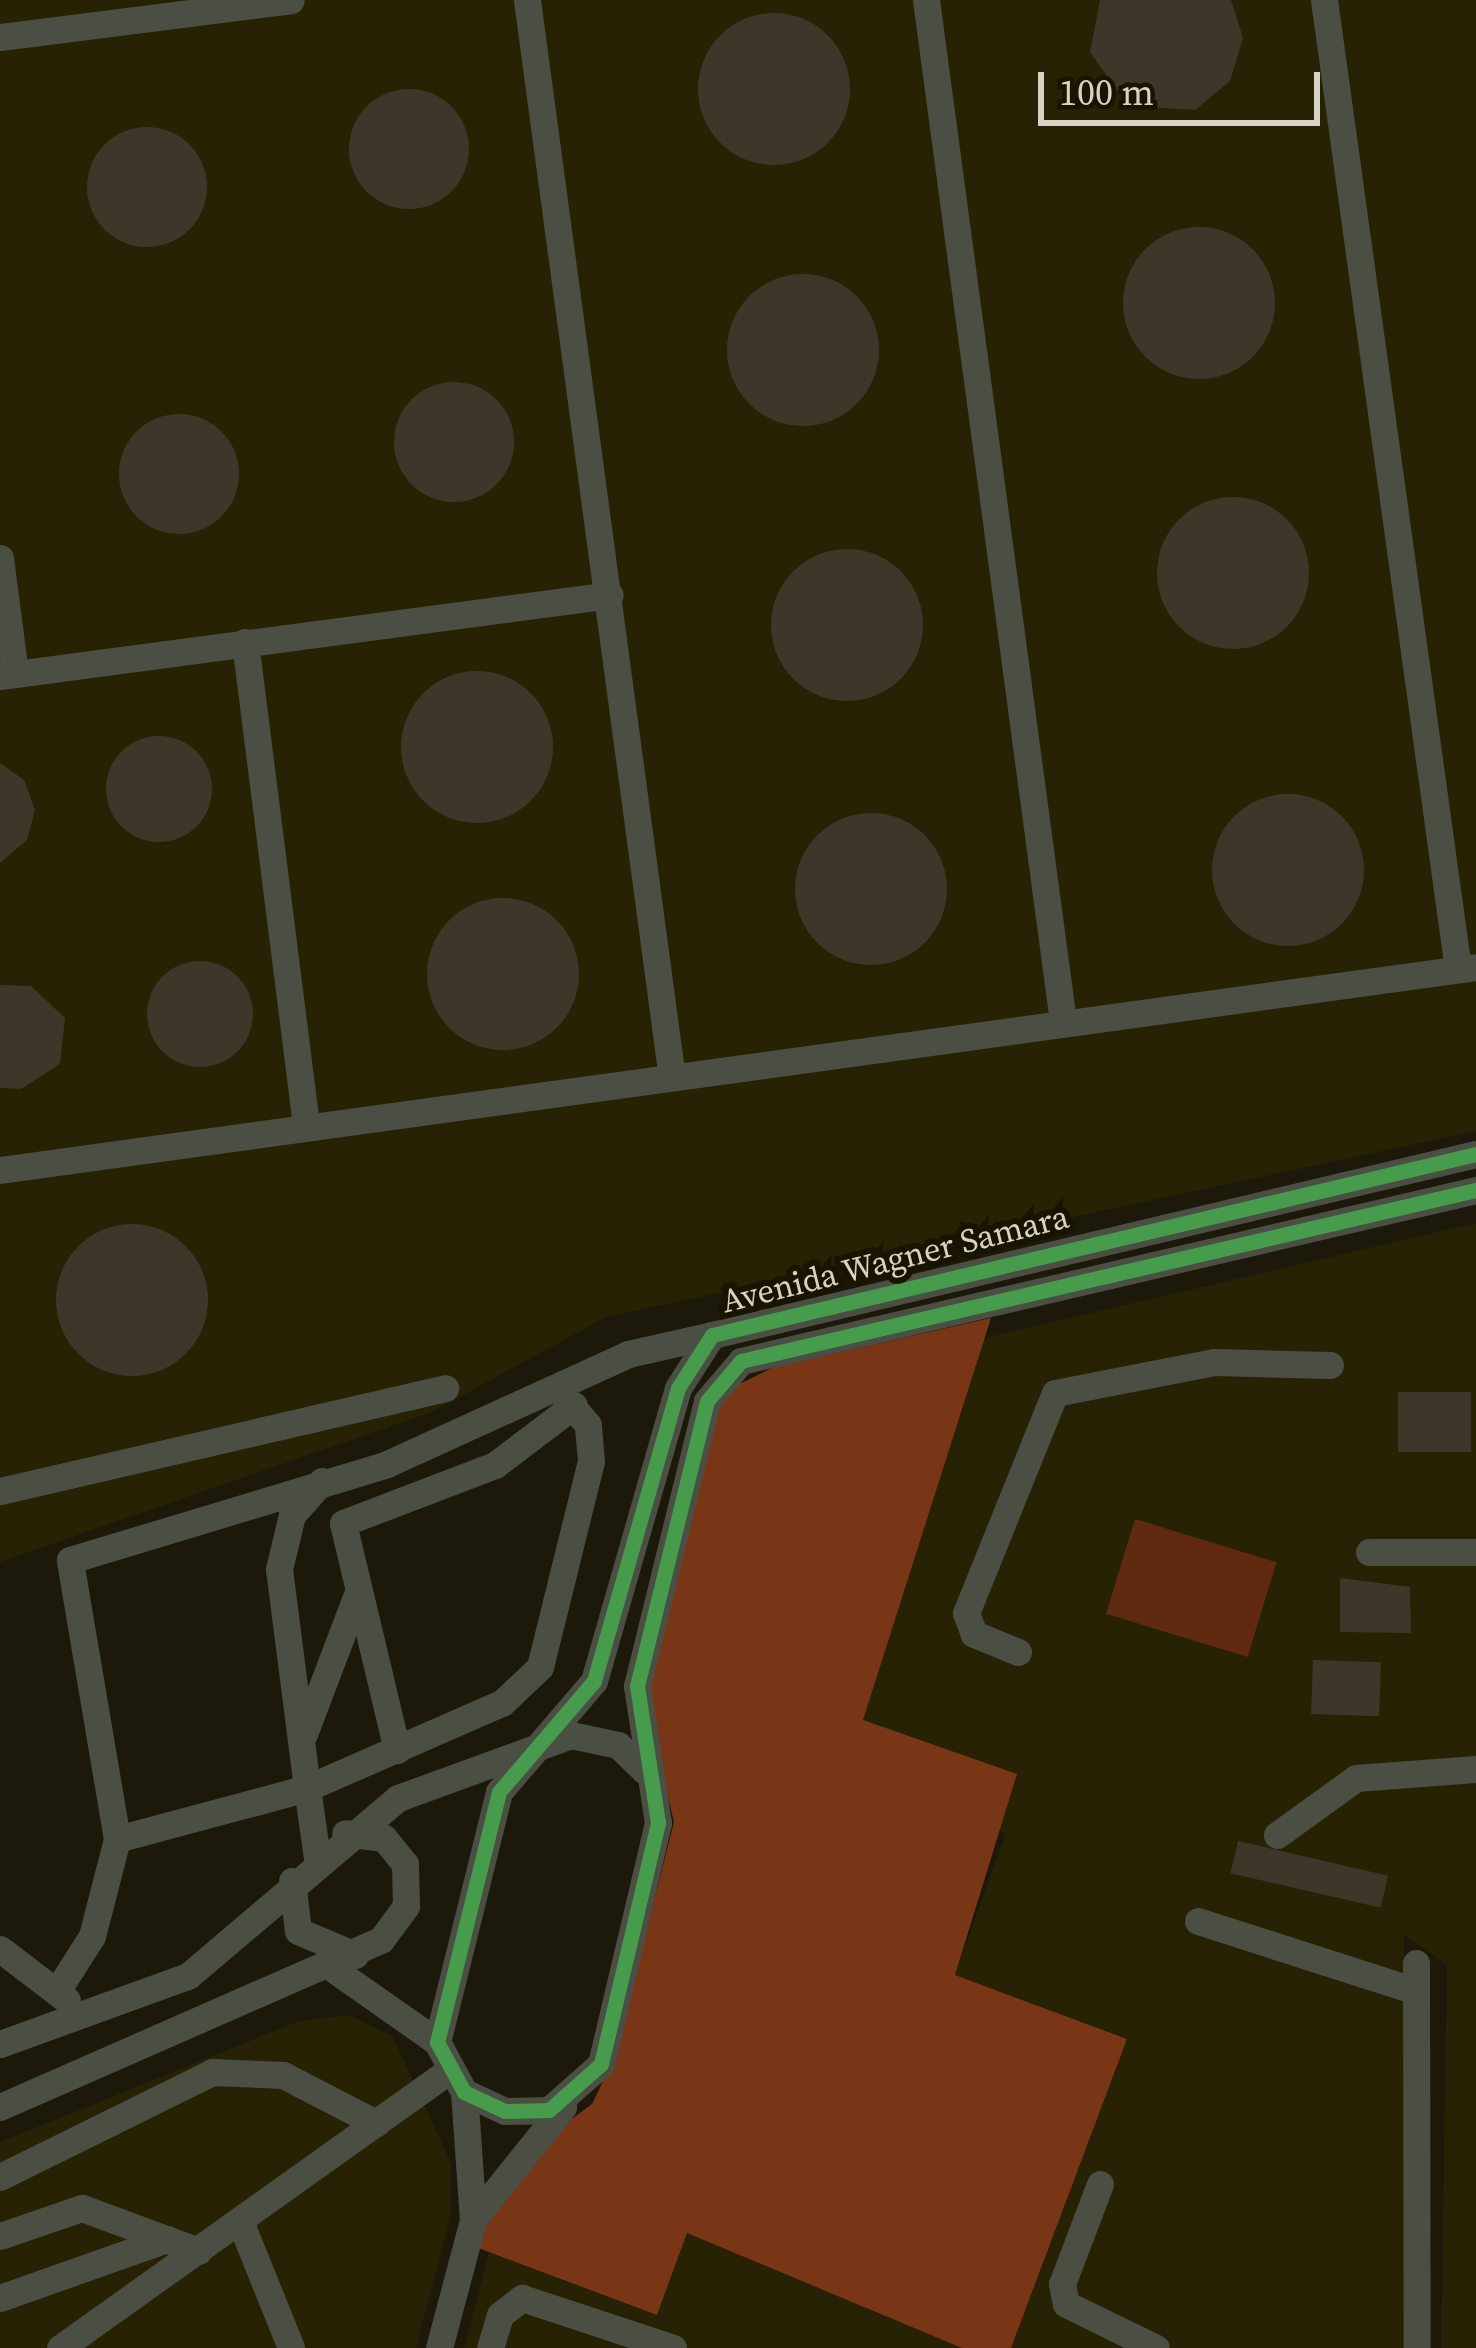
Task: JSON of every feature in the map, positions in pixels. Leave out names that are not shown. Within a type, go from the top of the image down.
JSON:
[{"type":"street","points":[[0,37],[291,0]]},
{"type":"street","points":[[527,0],[670,1071]]},
{"type":"street","points":[[926,0],[1063,1021]]},
{"type":"street","points":[[0,1170],[670,1071],[1467,968],[1324,0]]},
{"type":"street","points":[[0,558],[7,675],[610,595]]},
{"type":"street","points":[[244,642],[306,1124]]},
{"type":"street","name":"Avenida Wagner Samara","points":[[439,2348],[472,2220],[457,2082],[437,2042],[499,1792],[594,1681],[678,1388],[712,1334],[1476,1154]]},
{"type":"street","name":"Avenida Wagner Samara","points":[[472,2220],[567,2103],[606,2042],[658,1823],[637,1686],[646,1637],[707,1401],[741,1361],[1476,1190]]},
{"type":"street","points":[[56,1991],[92,1936],[117,1839],[66,1564],[488,1426],[566,1396],[663,1341],[712,1334]]},
{"type":"street","points":[[1018,1652],[974,1634],[966,1612],[1055,1393],[1214,1361],[1330,1364]]},
{"type":"street","points":[[0,1491],[445,1388]]},
{"type":"street","points":[[397,1750],[358,1592],[347,1517],[495,1465],[566,1396]]},
{"type":"street","points":[[117,1839],[307,1788],[464,1721],[540,1667],[591,1461],[566,1396]]},
{"type":"street","points":[[316,1857],[278,1569],[292,1515],[322,1481]]},
{"type":"street","points":[[1369,1552],[1476,1552]]},
{"type":"street","points":[[303,1736],[358,1592]]},
{"type":"street","points":[[418,1790],[464,1721]]},
{"type":"street","points":[[0,2044],[204,1966],[345,1833],[418,1790],[533,1747],[602,1738],[648,1774]]},
{"type":"street","points":[[1277,1835],[1357,1778],[1476,1769]]},
{"type":"street","points":[[0,2108],[356,1955],[394,1925],[409,1883],[384,1838],[345,1833]]},
{"type":"street","points":[[292,1881],[298,1931],[325,1951],[356,1955]]},
{"type":"street","points":[[1198,1921],[1416,1977],[1417,2348]]},
{"type":"street","points":[[0,1949],[83,2015]]},
{"type":"street","points":[[329,1966],[437,2042]]},
{"type":"street","points":[[0,2177],[212,2072],[283,2074],[376,2123]]},
{"type":"street","points":[[60,2348],[376,2123],[457,2082],[505,2111],[567,2103]]},
{"type":"street","points":[[1100,2184],[1062,2284],[1066,2304],[1156,2348]]},
{"type":"street","points":[[0,2236],[82,2208],[198,2251]]},
{"type":"street","points":[[240,2221],[291,2348]]},
{"type":"street","points":[[0,2298],[167,2239]]},
{"type":"street","points":[[490,2348],[500,2315],[522,2298],[673,2348]]},
{"type":"shaded area","points":[[0,0],[1476,0],[1476,1131],[606,1317],[432,1412],[0,1562]]},
{"type":"shaded area","points":[[1476,1223],[1476,2348],[1441,2348],[1447,1965],[1404,1935],[1404,2348],[1011,2348],[1127,2039],[955,1975],[1005,1835],[862,1720],[984,1338]]},
{"type":"shaded area","points":[[991,1318],[863,1720],[1017,1774],[955,1975],[1127,2039],[1011,2348],[962,2348],[687,2233],[657,2315],[473,2246],[484,2209],[537,2145],[592,2104],[614,2058],[674,1822],[643,1691],[716,1412],[731,1388],[774,1367]]},
{"type":"shaded area","points":[[1135,1519],[1277,1562],[1248,1657],[1106,1614]]},
{"type":"shaded area","points":[[349,2015],[393,2037],[451,2163],[450,2218],[416,2348],[0,2348],[0,2142],[299,2021]]},
{"type":"shaded area","points":[[687,2233],[962,2348],[464,2348],[489,2252],[657,2315]]},
{"type":"building","points":[[1100,0],[1231,0],[1243,38],[1230,81],[1195,110],[1128,106],[1090,52]]},
{"type":"building","points":[[774,13],[803,19],[828,35],[844,60],[850,89],[844,118],[828,143],[803,159],[774,165],[745,159],[720,143],[704,118],[698,89],[704,60],[720,35],[745,19]]},
{"type":"building","points":[[409,89],[432,93],[452,106],[465,126],[469,149],[465,172],[452,192],[432,205],[409,209],[386,205],[366,192],[353,172],[349,149],[353,126],[366,106],[386,93]]},
{"type":"building","points":[[147,127],[170,131],[190,144],[203,164],[207,187],[203,210],[190,230],[170,243],[147,247],[124,243],[104,230],[91,210],[87,187],[91,164],[104,144],[124,131]]},
{"type":"building","points":[[1199,227],[1228,233],[1253,249],[1269,274],[1275,303],[1269,332],[1253,357],[1228,373],[1199,379],[1170,373],[1145,357],[1129,332],[1123,303],[1129,274],[1145,249],[1170,233]]},
{"type":"building","points":[[803,274],[832,280],[857,296],[873,321],[879,350],[873,379],[857,404],[832,420],[803,426],[774,420],[749,404],[733,379],[727,350],[733,321],[749,296],[774,280]]},
{"type":"building","points":[[454,382],[477,386],[497,399],[510,419],[514,442],[510,465],[497,485],[477,498],[454,502],[431,498],[411,485],[398,465],[394,442],[398,419],[411,399],[431,386]]},
{"type":"building","points":[[179,414],[202,418],[222,431],[235,451],[239,474],[235,497],[222,517],[202,530],[179,534],[156,530],[136,517],[123,497],[119,474],[123,451],[136,431],[156,418]]},
{"type":"building","points":[[1233,497],[1262,503],[1287,519],[1303,544],[1309,573],[1303,602],[1287,627],[1262,643],[1233,649],[1204,643],[1179,627],[1163,602],[1157,573],[1163,544],[1179,519],[1204,503]]},
{"type":"building","points":[[847,549],[876,555],[901,571],[917,596],[923,625],[917,654],[901,679],[876,695],[847,701],[818,695],[793,679],[777,654],[771,625],[777,596],[793,571],[818,555]]},
{"type":"building","points":[[477,671],[506,677],[531,693],[547,718],[553,747],[547,776],[531,801],[506,817],[477,823],[448,817],[423,801],[407,776],[401,747],[407,718],[423,693],[448,677]]},
{"type":"building","points":[[159,736],[179,740],[196,752],[208,769],[212,789],[208,809],[196,826],[179,838],[159,842],[139,838],[122,826],[110,809],[106,789],[110,769],[122,752],[139,740]]},
{"type":"building","points":[[0,763],[24,780],[35,810],[27,840],[0,863]]},
{"type":"building","points":[[1288,794],[1317,800],[1342,816],[1358,841],[1364,870],[1358,899],[1342,924],[1317,940],[1288,946],[1259,940],[1234,924],[1218,899],[1212,870],[1218,841],[1234,816],[1259,800]]},
{"type":"building","points":[[871,813],[900,819],[925,835],[941,860],[947,889],[941,918],[925,943],[900,959],[871,965],[842,959],[817,943],[801,918],[795,889],[801,860],[817,835],[842,819]]},
{"type":"building","points":[[503,898],[532,904],[557,920],[573,945],[579,974],[573,1003],[557,1028],[532,1044],[503,1050],[474,1044],[449,1028],[433,1003],[427,974],[433,945],[449,920],[474,904]]},
{"type":"building","points":[[200,961],[220,965],[237,977],[249,994],[253,1014],[249,1034],[237,1051],[220,1063],[200,1067],[180,1063],[163,1051],[151,1034],[147,1014],[151,994],[163,977],[180,965]]},
{"type":"building","points":[[0,985],[31,986],[65,1018],[60,1064],[21,1089],[0,1088]]},
{"type":"building","points":[[132,1224],[161,1230],[186,1246],[202,1271],[208,1300],[202,1329],[186,1354],[161,1370],[132,1376],[103,1370],[78,1354],[62,1329],[56,1300],[62,1271],[78,1246],[103,1230]]},
{"type":"building","points":[[1398,1392],[1471,1392],[1471,1452],[1398,1452]]},
{"type":"building","points":[[1340,1578],[1410,1587],[1411,1633],[1340,1632]]},
{"type":"building","points":[[1313,1660],[1381,1662],[1379,1716],[1311,1714]]},
{"type":"building","points":[[1238,1841],[1388,1876],[1381,1908],[1231,1873]]},
{"type":"cycle path","points":[[1476,1154],[712,1335],[678,1388],[594,1681],[499,1792],[437,2042],[464,2092],[505,2111],[549,2110],[601,2064],[658,1823],[637,1686],[707,1401],[741,1361],[1476,1190]]}]
